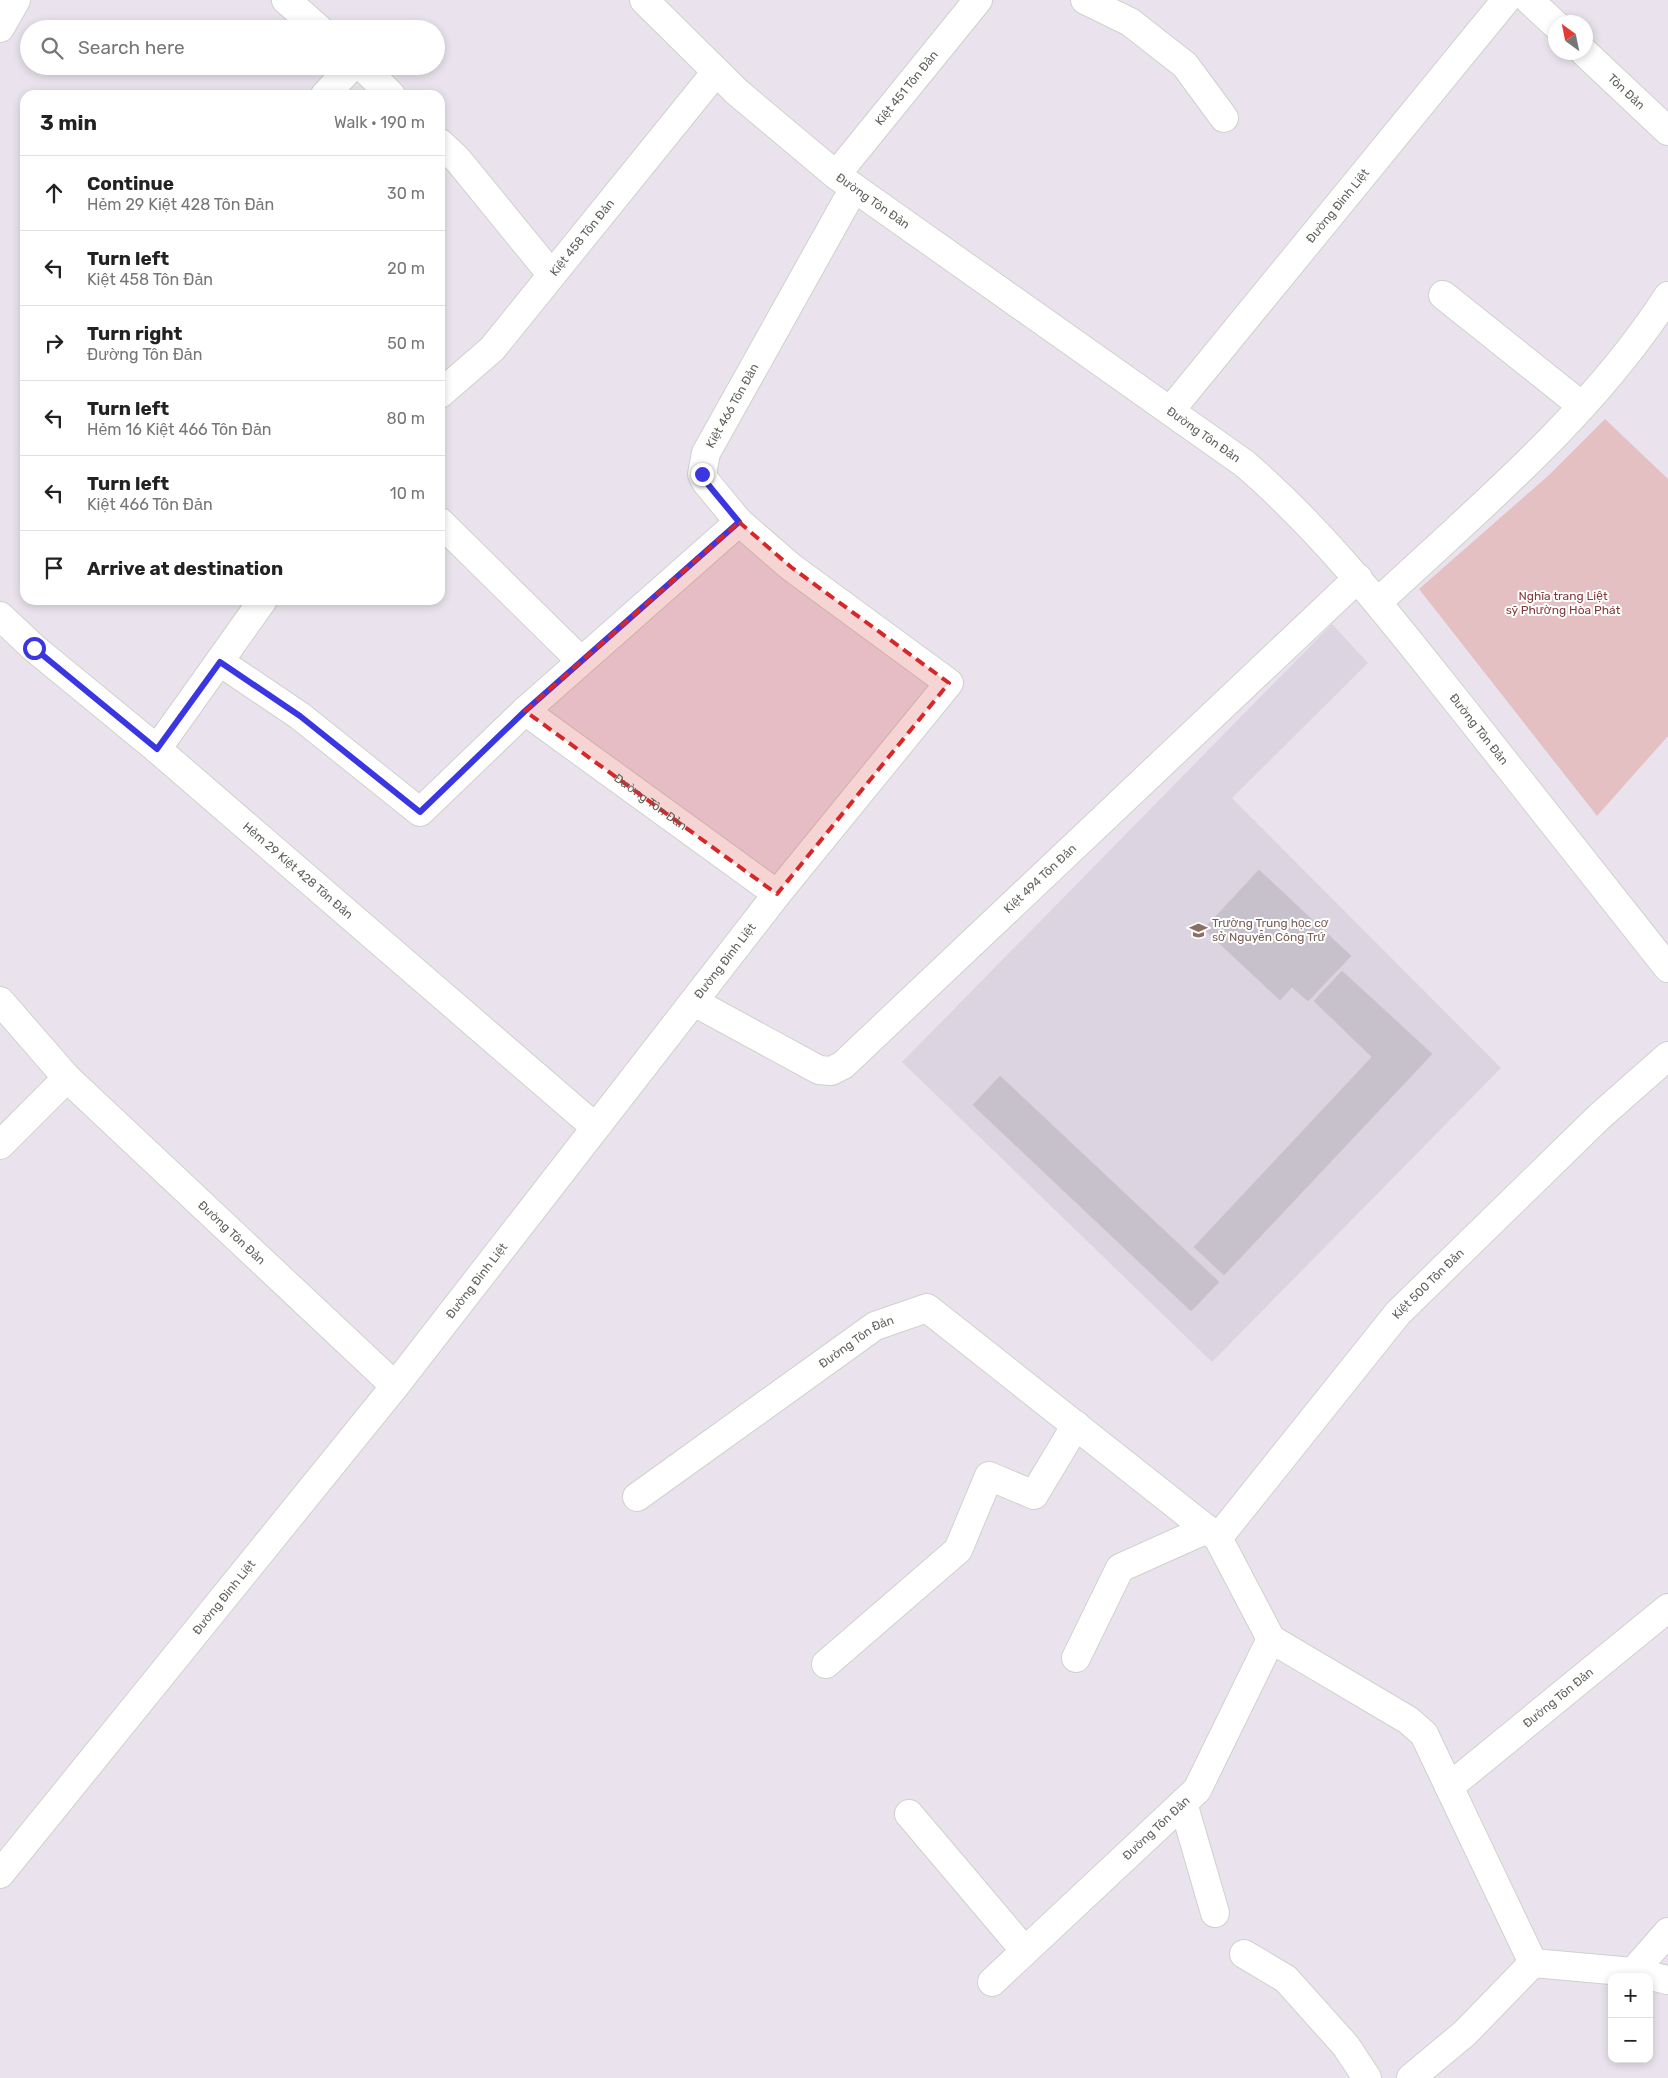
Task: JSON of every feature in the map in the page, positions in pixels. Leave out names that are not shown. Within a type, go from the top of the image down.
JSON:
[{"type":"street","points":[[0,28],[16,0]]},
{"type":"street","points":[[286,0],[309,20]]},
{"type":"street","name":"Đường Tôn Đản","points":[[644,0],[716,72],[845,181],[1245,464],[1283,497],[1378,602],[1668,968]]},
{"type":"street","name":"Kiệt 451 Tôn Đản","points":[[845,181],[978,0]]},
{"type":"street","points":[[1084,0],[1130,22],[1185,65],[1224,118]]},
{"type":"street","name":"Đường Đinh Liệt","points":[[1170,411],[1506,0]]},
{"type":"street","points":[[1529,0],[1548,18]]},
{"type":"street","name":"Tôn Đản","points":[[1593,60],[1668,131]]},
{"type":"street","name":"Kiệt 458 Tôn Đản","points":[[445,390],[492,349],[716,72]]},
{"type":"street","points":[[330,90],[344,75]]},
{"type":"street","points":[[371,75],[386,90]]},
{"type":"street","points":[[445,148],[458,160],[551,274]]},
{"type":"street","name":"Kiệt 466 Tôn Đản","points":[[845,181],[706,453],[702,474],[706,482],[739,522],[791,567],[948,682]]},
{"type":"street","points":[[1443,294],[1582,406]]},
{"type":"street","points":[[1378,602],[1509,480],[1582,406],[1646,330],[1668,296]]},
{"type":"street","points":[[220,662],[300,716],[420,812],[525,711],[739,522]]},
{"type":"street","points":[[445,527],[581,661]]},
{"type":"street","name":"Kiệt 494 Tôn Đản","points":[[694,1002],[819,1070],[831,1071],[843,1065],[1358,578]]},
{"type":"street","points":[[157,749],[260,605]]},
{"type":"street","name":"Hẻm 29 Kiệt 428 Tôn Đản","points":[[0,616],[34,648],[157,749],[595,1127]]},
{"type":"street","name":"Đường Đinh Liệt","points":[[0,1874],[395,1386],[777,894],[948,682]]},
{"type":"street","name":"Đường Tôn Đản","points":[[525,711],[777,894]]},
{"type":"street","name":"Đường Tôn Đản","points":[[0,1001],[68,1078],[395,1386]]},
{"type":"street","name":"Kiệt 500 Tôn Đản","points":[[1212,1533],[1398,1314],[1600,1116],[1668,1056]]},
{"type":"street","points":[[0,1146],[68,1078]]},
{"type":"street","name":"Đường Tôn Đản","points":[[637,1497],[875,1326],[927,1308],[1212,1533],[1271,1639],[1197,1790],[992,1982]]},
{"type":"street","points":[[826,1664],[958,1550],[989,1476],[1034,1495],[1076,1425]]},
{"type":"street","points":[[1076,1658],[1120,1568],[1212,1533]]},
{"type":"street","name":"Đường Tôn Đản","points":[[1449,1787],[1668,1608]]},
{"type":"street","points":[[1271,1639],[1408,1720],[1424,1734],[1533,1963]]},
{"type":"street","points":[[1183,1803],[1215,1913]]},
{"type":"street","points":[[909,1814],[1025,1951]]},
{"type":"street","points":[[1633,1972],[1668,1932]]},
{"type":"street","points":[[1244,1954],[1286,1979],[1346,2046],[1366,2078]]},
{"type":"street","points":[[1533,1963],[1633,1972],[1668,1980]]},
{"type":"street","points":[[1412,2078],[1465,2033],[1533,1963]]},
{"type":"highlighted area","points":[[739,522],[791,567],[949,683],[777,894],[525,711]]},
{"type":"shaded area","name":"Trường Trung học cơ sở Nguyễn Công Trứ","points":[[1332,624],[1368,663],[1232,798],[1501,1068],[1212,1362],[902,1062]]},
{"type":"green space","name":"Nghĩa trang Liệt sỹ Phường Hòa Phát","points":[[1605,419],[1668,479],[1668,736],[1597,816],[1419,589],[1549,475]]},
{"type":"building","points":[[1259,870],[1351,956],[1308,1001],[1292,987],[1280,1000],[1204,929]]},
{"type":"building","points":[[1342,971],[1432,1054],[1224,1275],[1194,1247],[1372,1057],[1314,1001]]},
{"type":"building","points":[[1000,1076],[1219,1282],[1191,1311],[973,1105]]},
{"type":"place","name":"Trường Trung học cơ sở Nguyễn Công Trứ","points":[[1198,930]]},
{"type":"route","points":[[34,648],[157,749],[220,662],[300,716],[420,812],[525,711],[739,522],[706,482],[702,474]]}]
